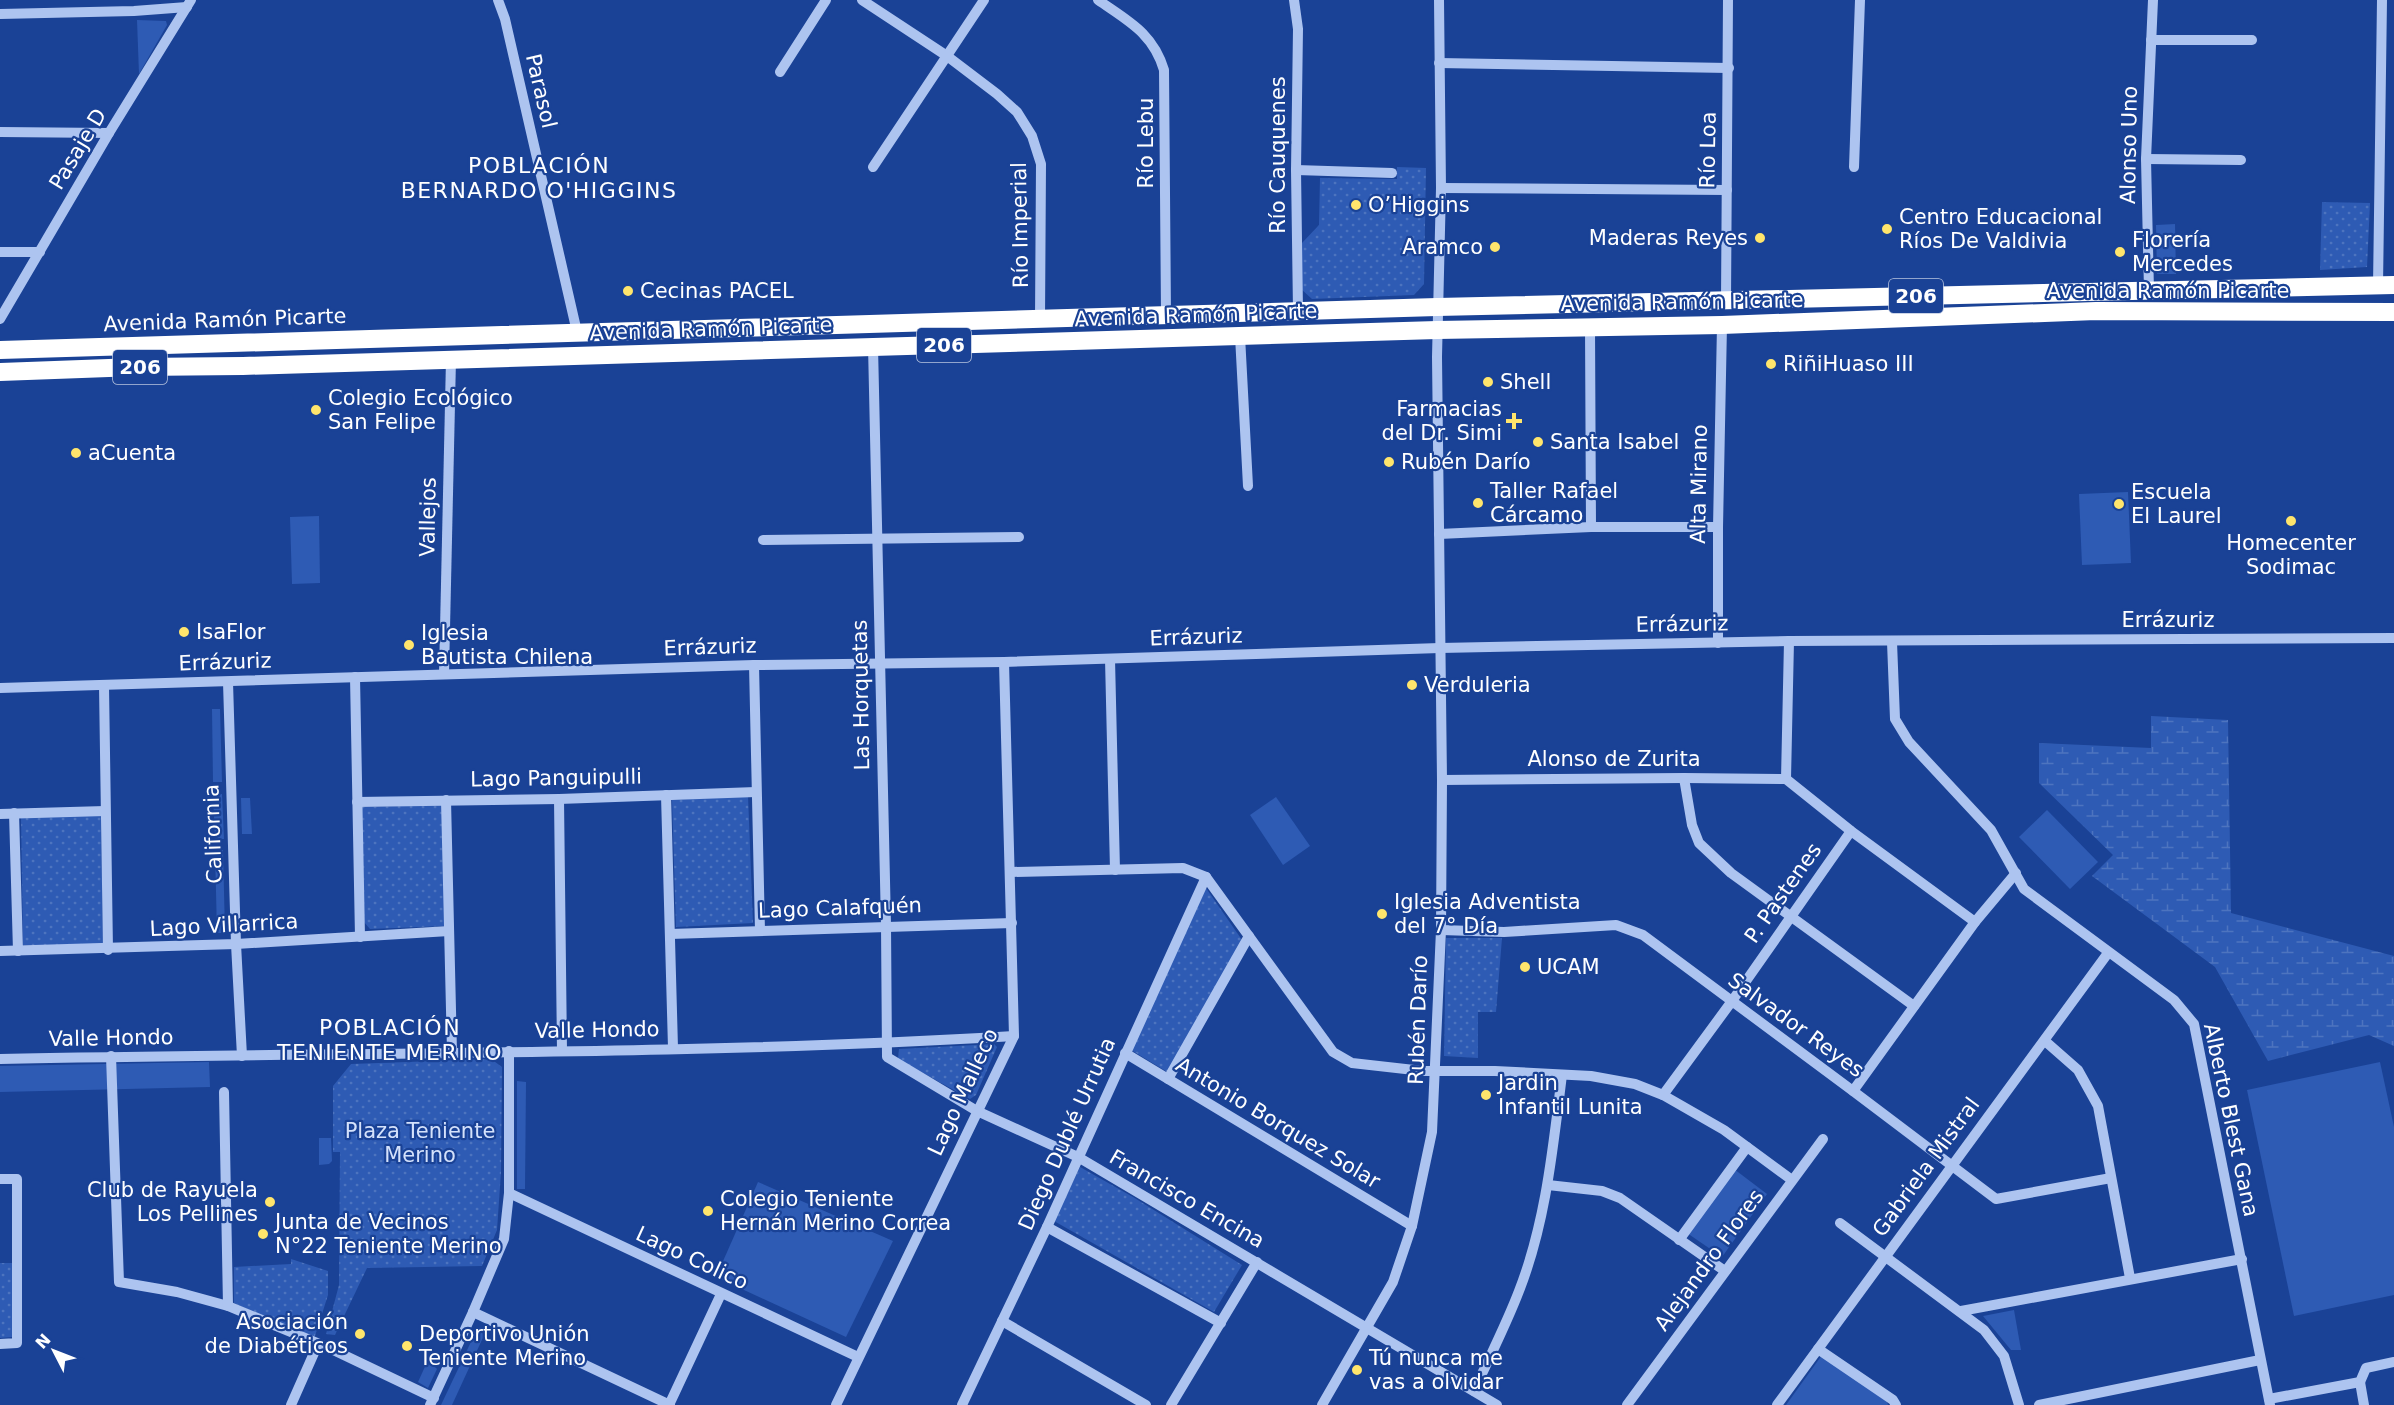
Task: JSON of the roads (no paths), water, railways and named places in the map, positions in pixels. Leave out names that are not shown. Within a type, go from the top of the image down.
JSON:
[{"type":"highway","name":"Avenida Ramón Picarte","points":[[0,350],[1437,307],[2386,285]]},
{"type":"highway","name":"Avenida Ramón Picarte","points":[[0,372],[1437,330],[1722,325],[2096,311],[2394,312]]},
{"type":"street","name":"Parasol","points":[[498,0],[505,19],[577,332]]},
{"type":"street","points":[[780,72],[826,0]]},
{"type":"street","name":"Río Imperial","points":[[862,0],[947,56],[1008,103],[1025,123],[1038,149],[1041,164],[1040,319]]},
{"type":"street","points":[[873,167],[984,0]]},
{"type":"street","name":"Río Lebu","points":[[1098,0],[1145,33],[1157,51],[1164,70],[1166,315]]},
{"type":"street","name":"Río Cauquenes","points":[[1294,0],[1298,29],[1296,170],[1298,311]]},
{"type":"street","name":"Rubén Darío","points":[[1322,1405],[1393,1282],[1412,1226],[1432,1132],[1436,1071],[1442,780],[1437,330],[1441,188],[1439,0]]},
{"type":"street","name":"Río Loa","points":[[1726,301],[1728,0]]},
{"type":"street","points":[[1854,167],[1860,0]]},
{"type":"street","name":"Alonso Uno","points":[[2149,291],[2145,159],[2153,0]]},
{"type":"street","points":[[2382,0],[2386,285]]},
{"type":"street","points":[[0,14],[189,3]]},
{"type":"street","name":"Pasaje D","points":[[0,319],[109,133],[189,3]]},
{"type":"street","points":[[2151,40],[2252,40]]},
{"type":"street","points":[[1439,63],[1729,68]]},
{"type":"street","points":[[0,132],[109,133]]},
{"type":"street","points":[[2145,159],[2241,160]]},
{"type":"street","points":[[1296,170],[1392,173]]},
{"type":"street","points":[[1441,188],[1727,190]]},
{"type":"street","points":[[0,252],[40,252]]},
{"type":"street","name":"Alta Mirano","points":[[1718,643],[1722,325]]},
{"type":"street","points":[[1590,327],[1591,527]]},
{"type":"street","points":[[1240,336],[1248,486]]},
{"type":"street","name":"Las Horquetas","points":[[873,346],[887,1044]]},
{"type":"street","name":"Vallejos","points":[[444,674],[451,360]]},
{"type":"street","points":[[1439,534],[1591,527],[1718,527]]},
{"type":"street","points":[[763,540],[1019,537]]},
{"type":"street","name":"Errázuriz","points":[[0,688],[754,665],[1004,662],[1440,648],[1788,641],[2394,638]]},
{"type":"street","points":[[1788,641],[1786,779],[1851,831],[1975,922]]},
{"type":"street","name":"Alberto Blest Gana","points":[[1892,642],[1896,719],[1909,742],[1992,830],[2024,889],[2174,1000],[2194,1024],[2270,1402]]},
{"type":"street","points":[[1110,659],[1115,870]]},
{"type":"street","name":"Lago Malleco","points":[[836,1405],[1014,1036],[1004,662]]},
{"type":"street","points":[[754,665],[760,931]]},
{"type":"street","points":[[356,677],[360,936]]},
{"type":"street","name":"California","points":[[228,682],[236,944],[242,1056]]},
{"type":"street","points":[[104,686],[108,950]]},
{"type":"street","points":[[1684,778],[1692,825],[1699,843],[1731,873],[1914,1006]]},
{"type":"street","name":"Alonso de Zurita","points":[[1442,780],[1786,779]]},
{"type":"street","name":"Lago Panguipulli","points":[[357,802],[559,799],[756,792]]},
{"type":"street","points":[[666,795],[672,1048]]},
{"type":"street","points":[[559,799],[562,1051]]},
{"type":"street","points":[[446,800],[452,1052]]},
{"type":"street","points":[[0,814],[105,811]]},
{"type":"street","points":[[14,813],[18,951]]},
{"type":"street","name":"P. Pastenes","points":[[1663,1095],[1851,831]]},
{"type":"street","points":[[1011,872],[1183,868],[1206,878],[1332,1052],[1352,1064],[1436,1071],[1495,1071],[1621,1080],[1663,1095],[1724,1130],[1792,1180]]},
{"type":"street","points":[[1853,1090],[1975,922],[2016,873]]},
{"type":"street","name":"Diego Dublé Urrutia","points":[[962,1405],[1047,1227],[1206,878]]},
{"type":"street","name":"Lago Calafquén","points":[[670,934],[886,925],[1012,923]]},
{"type":"street","name":"Salvador Reyes","points":[[1440,930],[1504,932],[1616,925],[1642,936],[1853,1090],[1996,1199],[2111,1179]]},
{"type":"street","name":"Lago Villarrica","points":[[0,951],[108,950],[449,931]]},
{"type":"street","points":[[1168,1079],[1249,936]]},
{"type":"street","name":"Gabriela Mistral","points":[[1777,1405],[1951,1165],[2109,953]]},
{"type":"street","name":"Valle Hondo","points":[[0,1059],[887,1044],[1014,1036]]},
{"type":"street","points":[[2044,1041],[2078,1070],[2098,1106],[2130,1278]]},
{"type":"street","name":"Francisco Encina","points":[[887,1044],[887,1058],[977,1111],[1078,1157],[1497,1405]]},
{"type":"street","points":[[111,1056],[119,1282],[177,1292],[228,1306],[318,1344],[432,1401],[504,1239],[509,1193],[509,1051]]},
{"type":"street","name":"Antonio Borquez Solar","points":[[1125,1053],[1412,1226]]},
{"type":"street","points":[[1474,1391],[1520,1289],[1548,1185],[1562,1075]]},
{"type":"street","points":[[224,1092],[228,1306]]},
{"type":"street","name":"Alejandro Flores","points":[[1627,1405],[1822,1139]]},
{"type":"street","points":[[1679,1240],[1747,1147]]},
{"type":"street","points":[[0,1179],[17,1179],[17,1343],[0,1344]]},
{"type":"street","points":[[1548,1185],[1602,1191],[1620,1198],[1725,1271]]},
{"type":"street","name":"Lago Colico","points":[[509,1193],[858,1357]]},
{"type":"street","points":[[1840,1223],[1984,1330],[2004,1356],[2019,1405]]},
{"type":"street","points":[[1047,1227],[1221,1323]]},
{"type":"street","points":[[1961,1311],[2242,1259]]},
{"type":"street","points":[[1171,1405],[1257,1262]]},
{"type":"street","points":[[473,1312],[669,1405],[721,1294]]},
{"type":"street","points":[[1002,1321],[1146,1405]]},
{"type":"street","points":[[291,1405],[318,1344]]},
{"type":"street","points":[[1818,1349],[1893,1400],[1896,1405]]},
{"type":"street","points":[[2039,1405],[2260,1360]]},
{"type":"street","points":[[2364,1405],[2360,1382],[2366,1368],[2394,1362]]},
{"type":"street","points":[[2270,1402],[2360,1382]]},
{"type":"place","name":"O’Higgins","points":[[1356,205]]},
{"type":"place","name":"Centro Educacional Ríos De Valdivia","points":[[1887,229]]},
{"type":"place","name":"Maderas Reyes","points":[[1760,238]]},
{"type":"place","name":"Aramco","points":[[1495,247]]},
{"type":"place","name":"Florería Mercedes","points":[[2120,252]]},
{"type":"place","name":"Cecinas PACEL","points":[[628,291]]},
{"type":"place","name":"RiñiHuaso III","points":[[1771,364]]},
{"type":"place","name":"Shell","points":[[1488,382]]},
{"type":"place","name":"Colegio Ecológico San Felipe","points":[[316,410]]},
{"type":"place","name":"Farmacias del Dr. Simi","points":[[1514,421]]},
{"type":"place","name":"Santa Isabel","points":[[1538,442]]},
{"type":"place","name":"aCuenta","points":[[76,453]]},
{"type":"place","name":"Rubén Darío","points":[[1389,462]]},
{"type":"place","name":"Taller Rafael Cárcamo","points":[[1478,503]]},
{"type":"place","name":"Escuela El Laurel","points":[[2119,504]]},
{"type":"place","name":"Homecenter Sodimac","points":[[2291,521]]},
{"type":"place","name":"IsaFlor","points":[[184,632]]},
{"type":"place","name":"Iglesia Bautista Chilena","points":[[409,645]]},
{"type":"place","name":"Verduleria","points":[[1412,685]]},
{"type":"place","name":"Iglesia Adventista del 7° Día","points":[[1382,914]]},
{"type":"place","name":"UCAM","points":[[1525,967]]},
{"type":"place","name":"Jardin Infantil Lunita","points":[[1486,1095]]},
{"type":"place","name":"Club de Rayuela Los Pellines","points":[[270,1202]]},
{"type":"place","name":"Colegio Teniente Hernán Merino Correa","points":[[708,1211]]},
{"type":"place","name":"Junta de Vecinos N°22 Teniente Merino","points":[[263,1234]]},
{"type":"place","name":"Asociación de Diabéticos","points":[[360,1334]]},
{"type":"place","name":"Deportivo Unión Teniente Merino","points":[[407,1346]]},
{"type":"place","name":"Tú nunca me vas a olvidar","points":[[1357,1370]]},
{"type":"district","name":"POBLACIÓN BERNARDO O'HIGGINS","points":[[539,178]]},
{"type":"district","name":"POBLACIÓN TENIENTE MERINO","points":[[390,1040]]},
{"type":"park label","name":"Plaza Teniente Merino","points":[[420,1143]]}]
